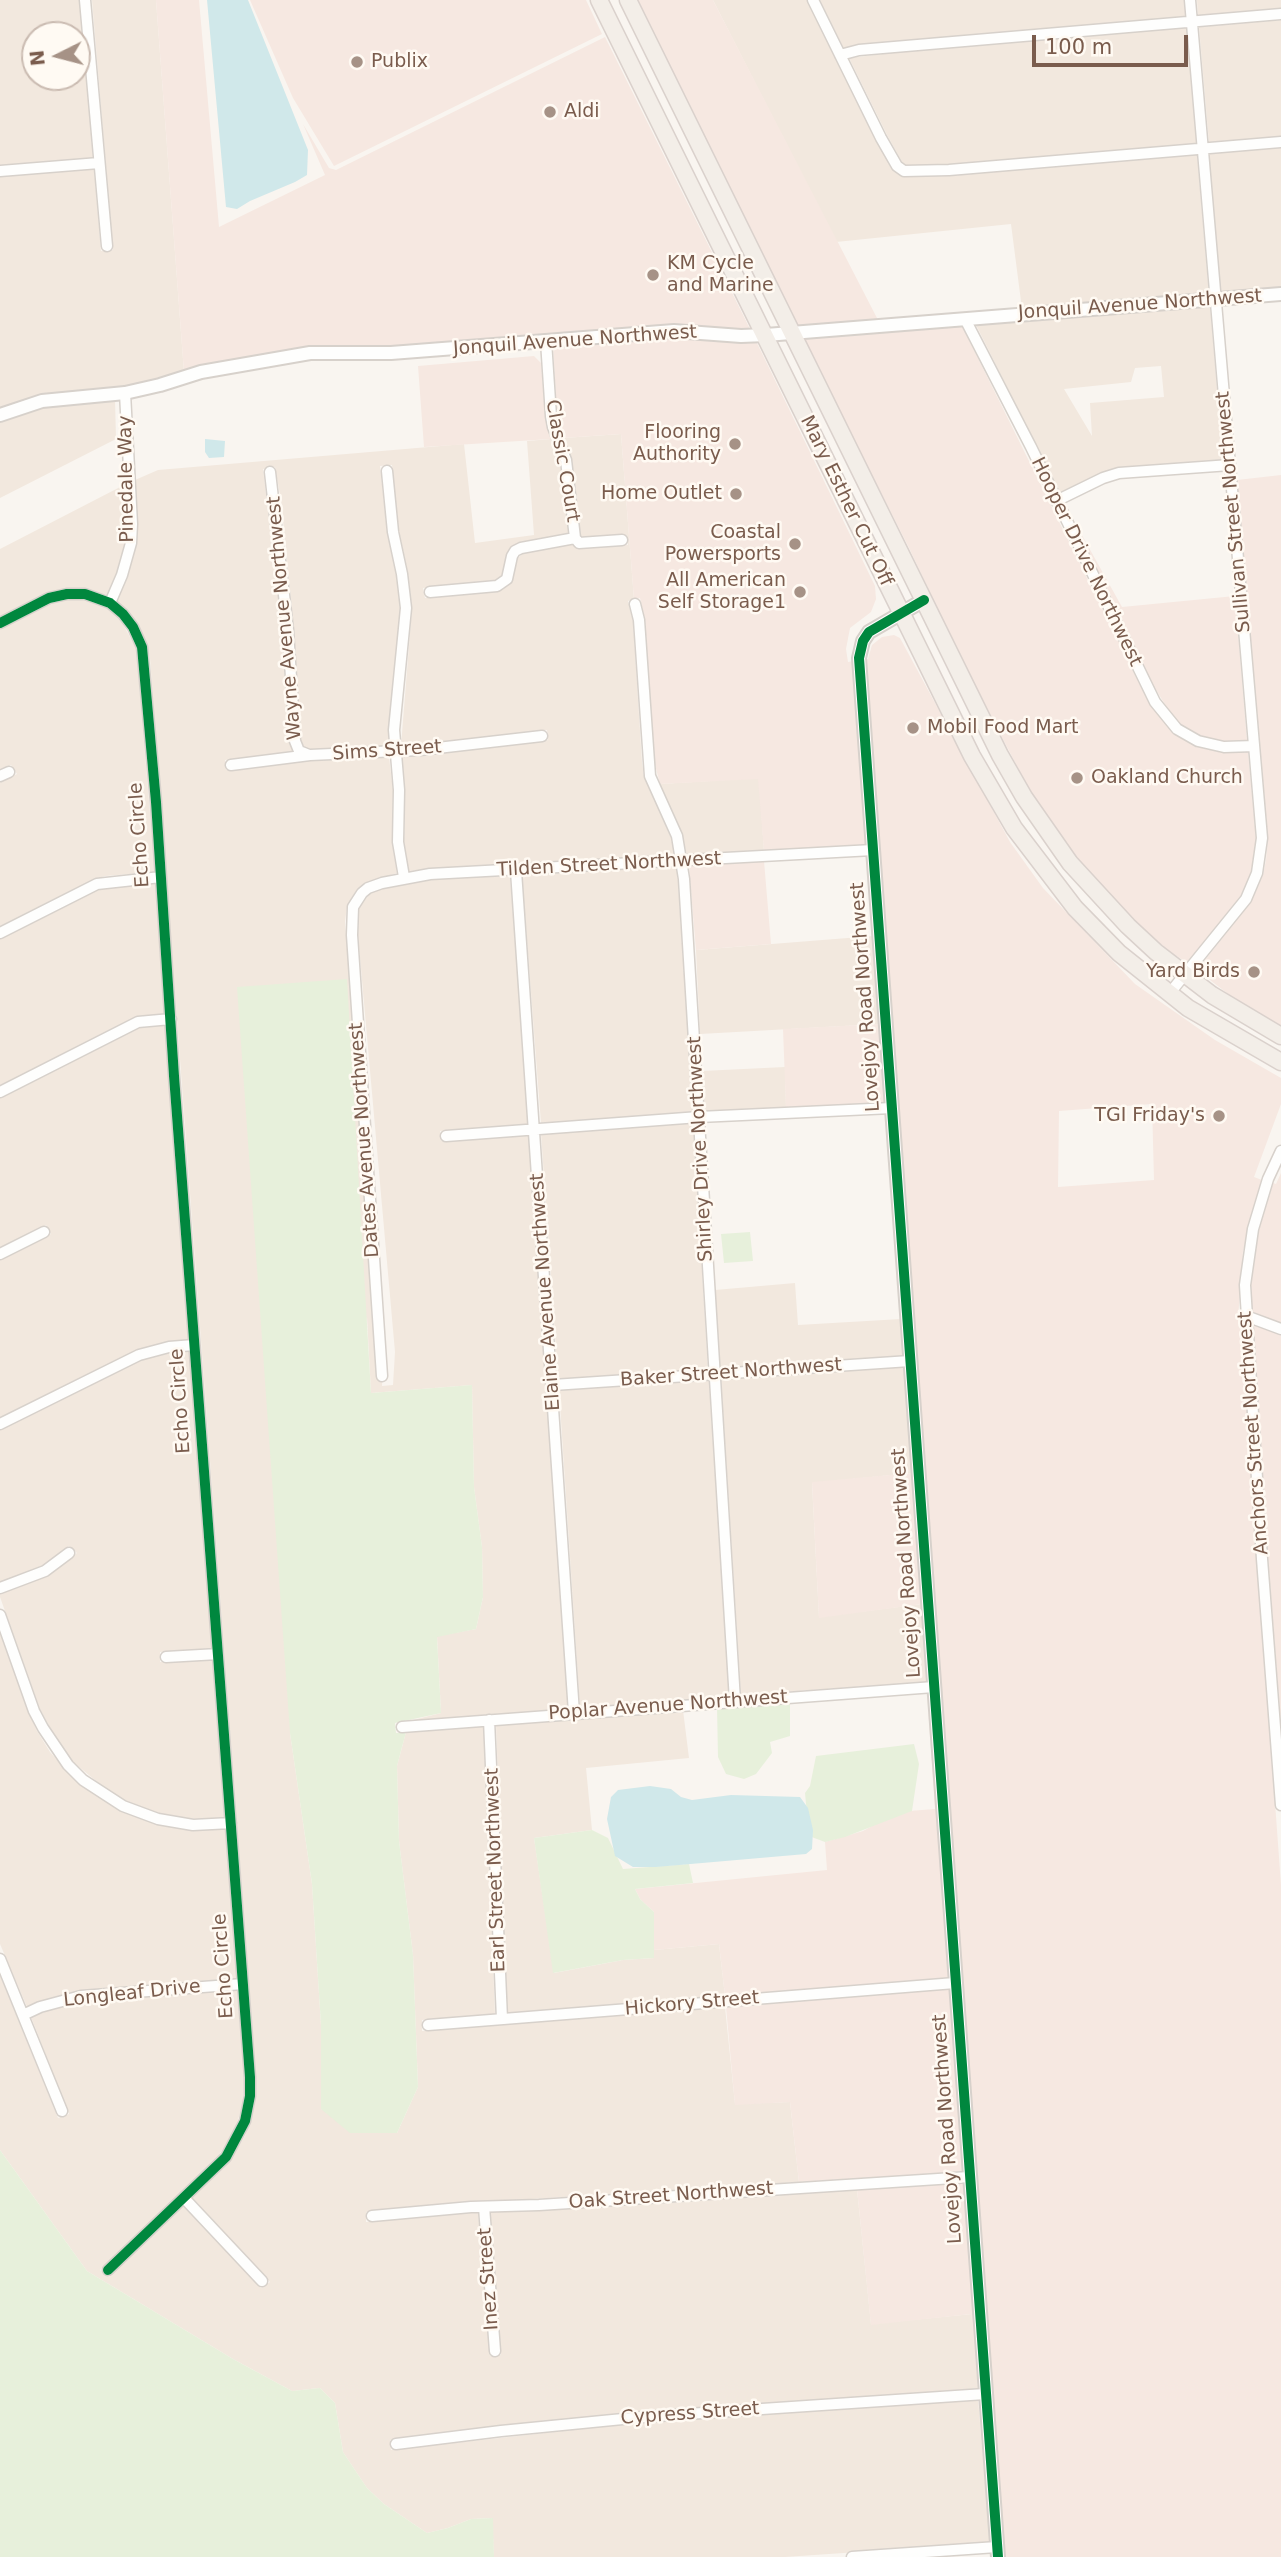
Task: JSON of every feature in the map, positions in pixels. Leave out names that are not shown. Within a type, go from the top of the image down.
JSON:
[{"type":"main road","name":"Mary Esther Cut Off","points":[[599,0],[972,757],[1014,828],[1084,917],[1119,953],[1170,994],[1221,1029],[1281,1062]]},
{"type":"main road","name":"Mary Esther Cut Off","points":[[628,0],[1000,755],[1024,797],[1055,843],[1128,926],[1185,975],[1243,1015],[1281,1036]]},
{"type":"main road","points":[[635,72],[657,61]]},
{"type":"main road","points":[[1036,858],[1055,843]]},
{"type":"street","points":[[85,0],[107,246]]},
{"type":"street","points":[[813,0],[881,138],[897,166],[904,171],[949,170],[1281,142]]},
{"type":"street","name":"Sullivan Street Northwest","points":[[1170,994],[1246,899],[1257,873],[1262,838],[1191,0]]},
{"type":"street","points":[[840,55],[859,50],[1281,14]]},
{"type":"street","points":[[0,171],[99,163]]},
{"type":"street","name":"Jonquil Avenue Northwest","points":[[0,415],[42,401],[125,393],[160,386],[201,372],[310,352],[391,353],[674,331],[766,335],[1281,294]]},
{"type":"street","name":"Hooper Drive Northwest","points":[[965,319],[1143,679],[1166,717],[1177,729],[1198,741],[1224,747],[1254,747]]},
{"type":"street","name":"Classic Court","points":[[546,341],[551,416],[566,460],[575,538],[579,543],[622,540]]},
{"type":"street","name":"Pinedale Way","points":[[110,603],[131,543],[125,393]]},
{"type":"street","points":[[1056,500],[1119,473],[1230,465]]},
{"type":"street","points":[[387,471],[393,532],[406,608],[394,730],[399,790],[398,842],[404,877]]},
{"type":"street","name":"Wayne Avenue Northwest","points":[[270,472],[288,630],[295,741],[299,751],[310,755]]},
{"type":"street","name":"Classic Court","points":[[430,592],[497,586],[507,579],[512,556],[516,551],[575,538]]},
{"type":"street","points":[[0,623],[49,598],[67,594],[85,594],[110,603]]},
{"type":"street","name":"Lovejoy Road Northwest","points":[[924,600],[869,632],[861,646],[859,658],[998,2552]]},
{"type":"street","name":"Echo Circle","points":[[108,2270],[226,2157],[245,2121],[250,2096],[142,646],[133,627],[110,603]]},
{"type":"street","name":"Shirley Drive Northwest","points":[[635,604],[639,620],[650,776],[677,836],[682,861],[689,938],[735,1701]]},
{"type":"street","name":"Sims Street","points":[[231,765],[310,755],[395,752],[542,736]]},
{"type":"street","name":"Tilden Street Northwest","points":[[355,904],[368,888],[404,877],[873,850]]},
{"type":"street","name":"Elaine Avenue Northwest","points":[[516,871],[574,1713]]},
{"type":"street","points":[[0,933],[97,884],[161,877]]},
{"type":"street","name":"Dates Avenue Northwest","points":[[355,904],[351,921],[382,1376]]},
{"type":"street","points":[[0,1092],[138,1022],[170,1019]]},
{"type":"street","points":[[446,1136],[699,1117],[892,1108]]},
{"type":"street","name":"Anchors Street Northwest","points":[[1281,1151],[1268,1179],[1253,1229],[1246,1271],[1246,1317],[1281,1805]]},
{"type":"street","points":[[0,1254],[44,1232]]},
{"type":"street","points":[[1246,1317],[1281,1329]]},
{"type":"street","points":[[0,1424],[139,1355],[194,1345]]},
{"type":"street","name":"Baker Street Northwest","points":[[553,1385],[910,1361]]},
{"type":"street","points":[[0,1588],[45,1571],[69,1553]]},
{"type":"street","points":[[0,1615],[43,1728],[68,1765],[83,1780],[116,1802],[158,1819],[193,1825],[231,1823]]},
{"type":"street","points":[[166,1657],[218,1654]]},
{"type":"street","name":"Poplar Avenue Northwest","points":[[401,1727],[934,1687]]},
{"type":"street","name":"Earl Street Northwest","points":[[489,1720],[502,2019]]},
{"type":"street","points":[[0,1959],[62,2111]]},
{"type":"street","name":"Hickory Street","points":[[428,2025],[955,1983]]},
{"type":"street","name":"Longleaf Drive","points":[[23,2015],[40,2007],[81,1996],[243,1984]]},
{"type":"street","name":"Oak Street Northwest","points":[[372,2216],[969,2177]]},
{"type":"street","points":[[184,2198],[262,2281]]},
{"type":"street","name":"Inez Street","points":[[484,2207],[495,2351]]},
{"type":"street","name":"Cypress Street","points":[[396,2444],[643,2417],[985,2393]]},
{"type":"street","points":[[852,2557],[998,2552]]},
{"type":"shaded area","points":[[0,0],[80,0],[82,21],[21,21],[21,91],[87,91],[93,158],[0,166]]},
{"type":"shaded area","points":[[92,0],[156,0],[184,372],[124,388],[40,396],[0,409],[0,176],[94,168],[101,251],[113,250]]},
{"type":"shaded area","points":[[156,0],[199,0],[219,227],[325,175],[303,124],[329,168],[336,170],[605,37],[751,331],[674,326],[391,348],[310,347],[184,372]]},
{"type":"shaded area","points":[[250,0],[586,0],[602,34],[334,166],[293,98]]},
{"type":"shaded area","points":[[638,0],[713,0],[878,320],[797,327]]},
{"type":"shaded area","points":[[713,0],[807,0],[891,168],[903,176],[949,176],[1197,154],[1209,295],[1022,309],[1011,224],[836,242]]},
{"type":"shaded area","points":[[820,0],[1184,0],[1186,17],[858,45],[844,49]]},
{"type":"shaded area","points":[[1197,0],[1281,0],[1281,9],[1198,16]]},
{"type":"shaded area","points":[[1281,20],[1281,137],[1209,143],[1199,27]]},
{"type":"shaded area","points":[[1187,28],[1197,144],[948,165],[907,166],[887,135],[849,58],[934,48]]},
{"type":"shaded area","points":[[1281,147],[1281,289],[1221,294],[1209,153]]},
{"type":"shaded area","points":[[1210,305],[1223,461],[1118,468],[1100,473],[1060,493],[975,323]],"holes":[[[1161,366],[1164,397],[1090,403],[1092,436],[1064,389],[1131,382],[1135,368]]]},
{"type":"shaded area","points":[[961,324],[1150,705],[1172,732],[1195,746],[1223,753],[1248,752],[1256,838],[1251,872],[1241,897],[1188,963],[1170,952],[1119,906],[1085,870],[1030,791],[965,667],[909,548],[802,337]]},
{"type":"shaded area","points":[[675,336],[756,341],[875,586],[876,599],[871,612],[850,628],[846,649],[848,662],[854,661],[867,845],[764,851],[758,779],[660,784],[654,761],[645,619],[640,598],[634,599],[621,434],[563,438],[557,415],[553,346]]},
{"type":"shaded area","points":[[534,356],[541,363],[545,417],[551,439],[424,447],[418,366]]},
{"type":"shaded area","points":[[115,399],[116,439],[0,498],[0,421],[43,406]]},
{"type":"shaded area","points":[[621,434],[634,599],[628,601],[633,621],[642,762],[644,776],[671,838],[675,856],[409,871],[404,842],[405,790],[401,756],[548,740],[547,730],[401,746],[412,608],[399,531],[392,465],[380,466],[387,532],[400,608],[389,747],[311,750],[304,747],[300,740],[294,629],[281,500],[275,467],[263,469],[282,630],[289,741],[293,752],[225,760],[226,770],[309,761],[389,757],[393,790],[392,843],[397,873],[366,883],[357,889],[347,906],[345,922],[369,1221],[383,1352],[382,1386],[393,1385],[395,1352],[358,935],[359,908],[371,892],[384,887],[430,879],[510,876],[529,1124],[440,1131],[441,1141],[529,1134],[568,1709],[409,1721],[441,1713],[437,1636],[476,1629],[483,1597],[482,1547],[474,1487],[472,1385],[371,1393],[367,1317],[290,1733],[312,1884],[321,2025],[321,2109],[397,2133],[418,2087],[413,1955],[399,1841],[397,1766],[406,1732],[484,1726],[495,2015],[422,2020],[422,2031],[725,2007],[735,2104],[790,2102],[799,2182],[405,2207],[366,2212],[366,2222],[478,2212],[490,2356],[501,2355],[490,2212],[857,2189],[871,2324],[972,2314],[978,2389],[643,2411],[390,2440],[391,2450],[644,2422],[978,2399],[990,2543],[785,2557],[494,2557],[492,2518],[471,2519],[427,2533],[384,2504],[367,2488],[343,2452],[335,2403],[320,2388],[292,2391],[233,2359],[87,2271],[0,2150],[0,1975],[58,2118],[69,2114],[31,2017],[82,2002],[237,1990],[244,2077],[243,2104],[234,2132],[215,2161],[100,2270],[109,2277],[184,2206],[261,2288],[270,2282],[192,2198],[225,2167],[245,2136],[255,2105],[256,2076],[150,658],[138,625],[117,601],[128,576],[136,543],[135,480],[158,470],[464,444],[475,543],[534,535],[527,441],[551,439],[560,461],[569,534],[520,543],[512,547],[506,555],[502,577],[495,581],[423,588],[425,598],[497,591],[511,583],[518,558],[523,553],[571,544],[579,548],[628,545],[627,535],[581,538],[572,460],[563,438]]},
{"type":"shaded area","points":[[1281,475],[1281,1027],[1236,1000],[1197,970],[1251,902],[1263,875],[1266,860],[1268,838],[1237,480]]},
{"type":"shaded area","points":[[124,485],[125,542],[117,574],[107,595],[85,589],[54,591],[0,617],[0,549]]},
{"type":"shaded area","points":[[1064,503],[1122,607],[1235,596],[1247,741],[1224,742],[1201,736],[1181,725],[1171,714],[1148,677]]},
{"type":"shaded area","points":[[84,599],[107,608],[119,617],[136,648],[155,872],[105,876],[0,927],[0,782],[17,774],[11,765],[0,771],[0,629],[51,603]]},
{"type":"shaded area","points":[[894,635],[900,638],[1010,842],[1043,888],[1135,984],[1215,1040],[1281,1078],[1281,1104],[1254,1177],[1262,1180],[1243,1251],[1238,1319],[1281,1885],[1281,2557],[1004,2557],[866,659],[872,645],[882,637]],"holes":[[[1152,1104],[1154,1180],[1058,1187],[1059,1111]]]},
{"type":"shaded area","points":[[759,778],[764,851],[687,856],[682,834],[660,784]]},
{"type":"shaded area","points":[[764,861],[771,944],[696,950],[689,866]]},
{"type":"shaded area","points":[[677,867],[693,1113],[541,1123],[522,875]]},
{"type":"shaded area","points":[[155,883],[164,1014],[135,1017],[0,1086],[0,939],[99,889]]},
{"type":"shaded area","points":[[873,936],[880,1024],[700,1034],[696,950]]},
{"type":"shaded area","points":[[165,1024],[188,1341],[169,1342],[137,1350],[0,1418],[0,1260],[51,1234],[46,1225],[0,1248],[0,1098],[140,1027]]},
{"type":"shaded area","points":[[880,1024],[885,1103],[786,1107],[783,1029]]},
{"type":"shaded area","points":[[785,1067],[786,1107],[705,1112],[702,1071]]},
{"type":"shaded area","points":[[693,1123],[708,1370],[558,1379],[541,1133]]},
{"type":"shaded area","points":[[1281,1173],[1281,1323],[1252,1313],[1251,1285],[1259,1230],[1273,1183],[1276,1184]]},
{"type":"shaded area","points":[[795,1283],[798,1325],[901,1319],[904,1356],[720,1369],[715,1290]]},
{"type":"shaded area","points":[[1252,1324],[1281,1335],[1281,1725],[1268,1558]]},
{"type":"shaded area","points":[[189,1351],[212,1649],[160,1652],[160,1662],[212,1659],[224,1818],[210,1820],[173,1817],[142,1809],[112,1794],[73,1762],[60,1746],[40,1709],[0,1597],[0,1594],[47,1576],[77,1553],[69,1546],[42,1567],[0,1583],[0,1430],[142,1360]]},
{"type":"shaded area","points":[[904,1366],[912,1473],[812,1483],[819,1617],[922,1604],[926,1682],[741,1695],[721,1379]]},
{"type":"shaded area","points":[[709,1381],[729,1696],[580,1708],[559,1390]]},
{"type":"shaded area","points":[[912,1473],[922,1604],[819,1618],[812,1482]]},
{"type":"shaded area","points":[[0,1633],[37,1731],[50,1752],[79,1784],[120,1810],[156,1824],[192,1830],[225,1829],[237,1979],[80,1991],[27,2007],[0,1944]]},
{"type":"shaded area","points":[[927,1692],[949,1978],[725,1996],[719,1944],[654,1950],[654,1912],[640,1899],[635,1889],[827,1870],[825,1842],[863,1831],[909,1811],[935,1809]]},
{"type":"shaded area","points":[[683,1710],[689,1758],[586,1768],[592,1830],[534,1838],[554,1973],[623,1960],[654,1958],[654,1950],[719,1944],[725,1996],[507,2014],[496,1725]]},
{"type":"shaded area","points":[[950,1989],[963,2172],[799,2182],[790,2102],[735,2105],[726,2007]]},
{"type":"shaded area","points":[[964,2182],[979,2389],[971,2314],[871,2325],[857,2189]]},
{"type":"green space","points":[[347,979],[371,1393],[472,1385],[474,1487],[482,1547],[483,1597],[476,1629],[437,1637],[441,1713],[395,1723],[396,1733],[406,1732],[397,1766],[399,1841],[413,1955],[418,2087],[397,2133],[350,2133],[321,2109],[321,2025],[312,1884],[290,1733],[237,987]]},
{"type":"green space","points":[[750,1232],[753,1261],[724,1263],[721,1234]]},
{"type":"green space","points":[[790,1702],[790,1736],[770,1742],[772,1753],[756,1774],[744,1779],[726,1774],[718,1757],[717,1707]]},
{"type":"green space","points":[[914,1744],[919,1764],[912,1811],[825,1842],[809,1836],[805,1793],[810,1786],[816,1756]]},
{"type":"green space","points":[[592,1830],[608,1838],[623,1869],[689,1864],[693,1883],[635,1889],[640,1899],[654,1912],[654,1958],[623,1960],[553,1973],[534,1838]]},
{"type":"green space","points":[[0,2150],[87,2271],[233,2359],[292,2391],[320,2388],[335,2403],[343,2452],[367,2488],[384,2504],[427,2533],[471,2519],[493,2518],[494,2557],[0,2557]]},
{"type":"water","points":[[207,0],[248,0],[308,150],[307,175],[237,209],[226,207]]},
{"type":"water","points":[[205,439],[225,441],[224,457],[209,458],[205,452]]},
{"type":"water","points":[[650,1786],[671,1789],[681,1797],[692,1800],[731,1795],[800,1797],[808,1808],[813,1830],[812,1849],[806,1854],[633,1867],[615,1856],[607,1819],[611,1797],[618,1790]]},
{"type":"cycle path","points":[[0,623],[49,598],[85,594],[110,603],[123,614],[133,627],[142,647],[156,802],[174,1076],[250,2077],[250,2096],[245,2121],[226,2157],[108,2270]]},
{"type":"cycle path","points":[[924,600],[869,632],[863,641],[859,658],[998,2557]]},
{"type":"place","name":"Publix","points":[[357,62]]},
{"type":"place","name":"Aldi","points":[[550,112]]},
{"type":"place","name":"KM Cycle and Marine","points":[[653,275]]},
{"type":"place","name":"Flooring Authority","points":[[735,444]]},
{"type":"place","name":"Home Outlet","points":[[736,494]]},
{"type":"place","name":"Coastal Powersports","points":[[795,544]]},
{"type":"place","name":"All American Self Storage1","points":[[800,592]]},
{"type":"place","name":"Mobil Food Mart","points":[[913,728]]},
{"type":"place","name":"Oakland Church","points":[[1077,778]]},
{"type":"place","name":"Yard Birds","points":[[1254,972]]},
{"type":"place","name":"TGI Friday's","points":[[1219,1116]]}]
